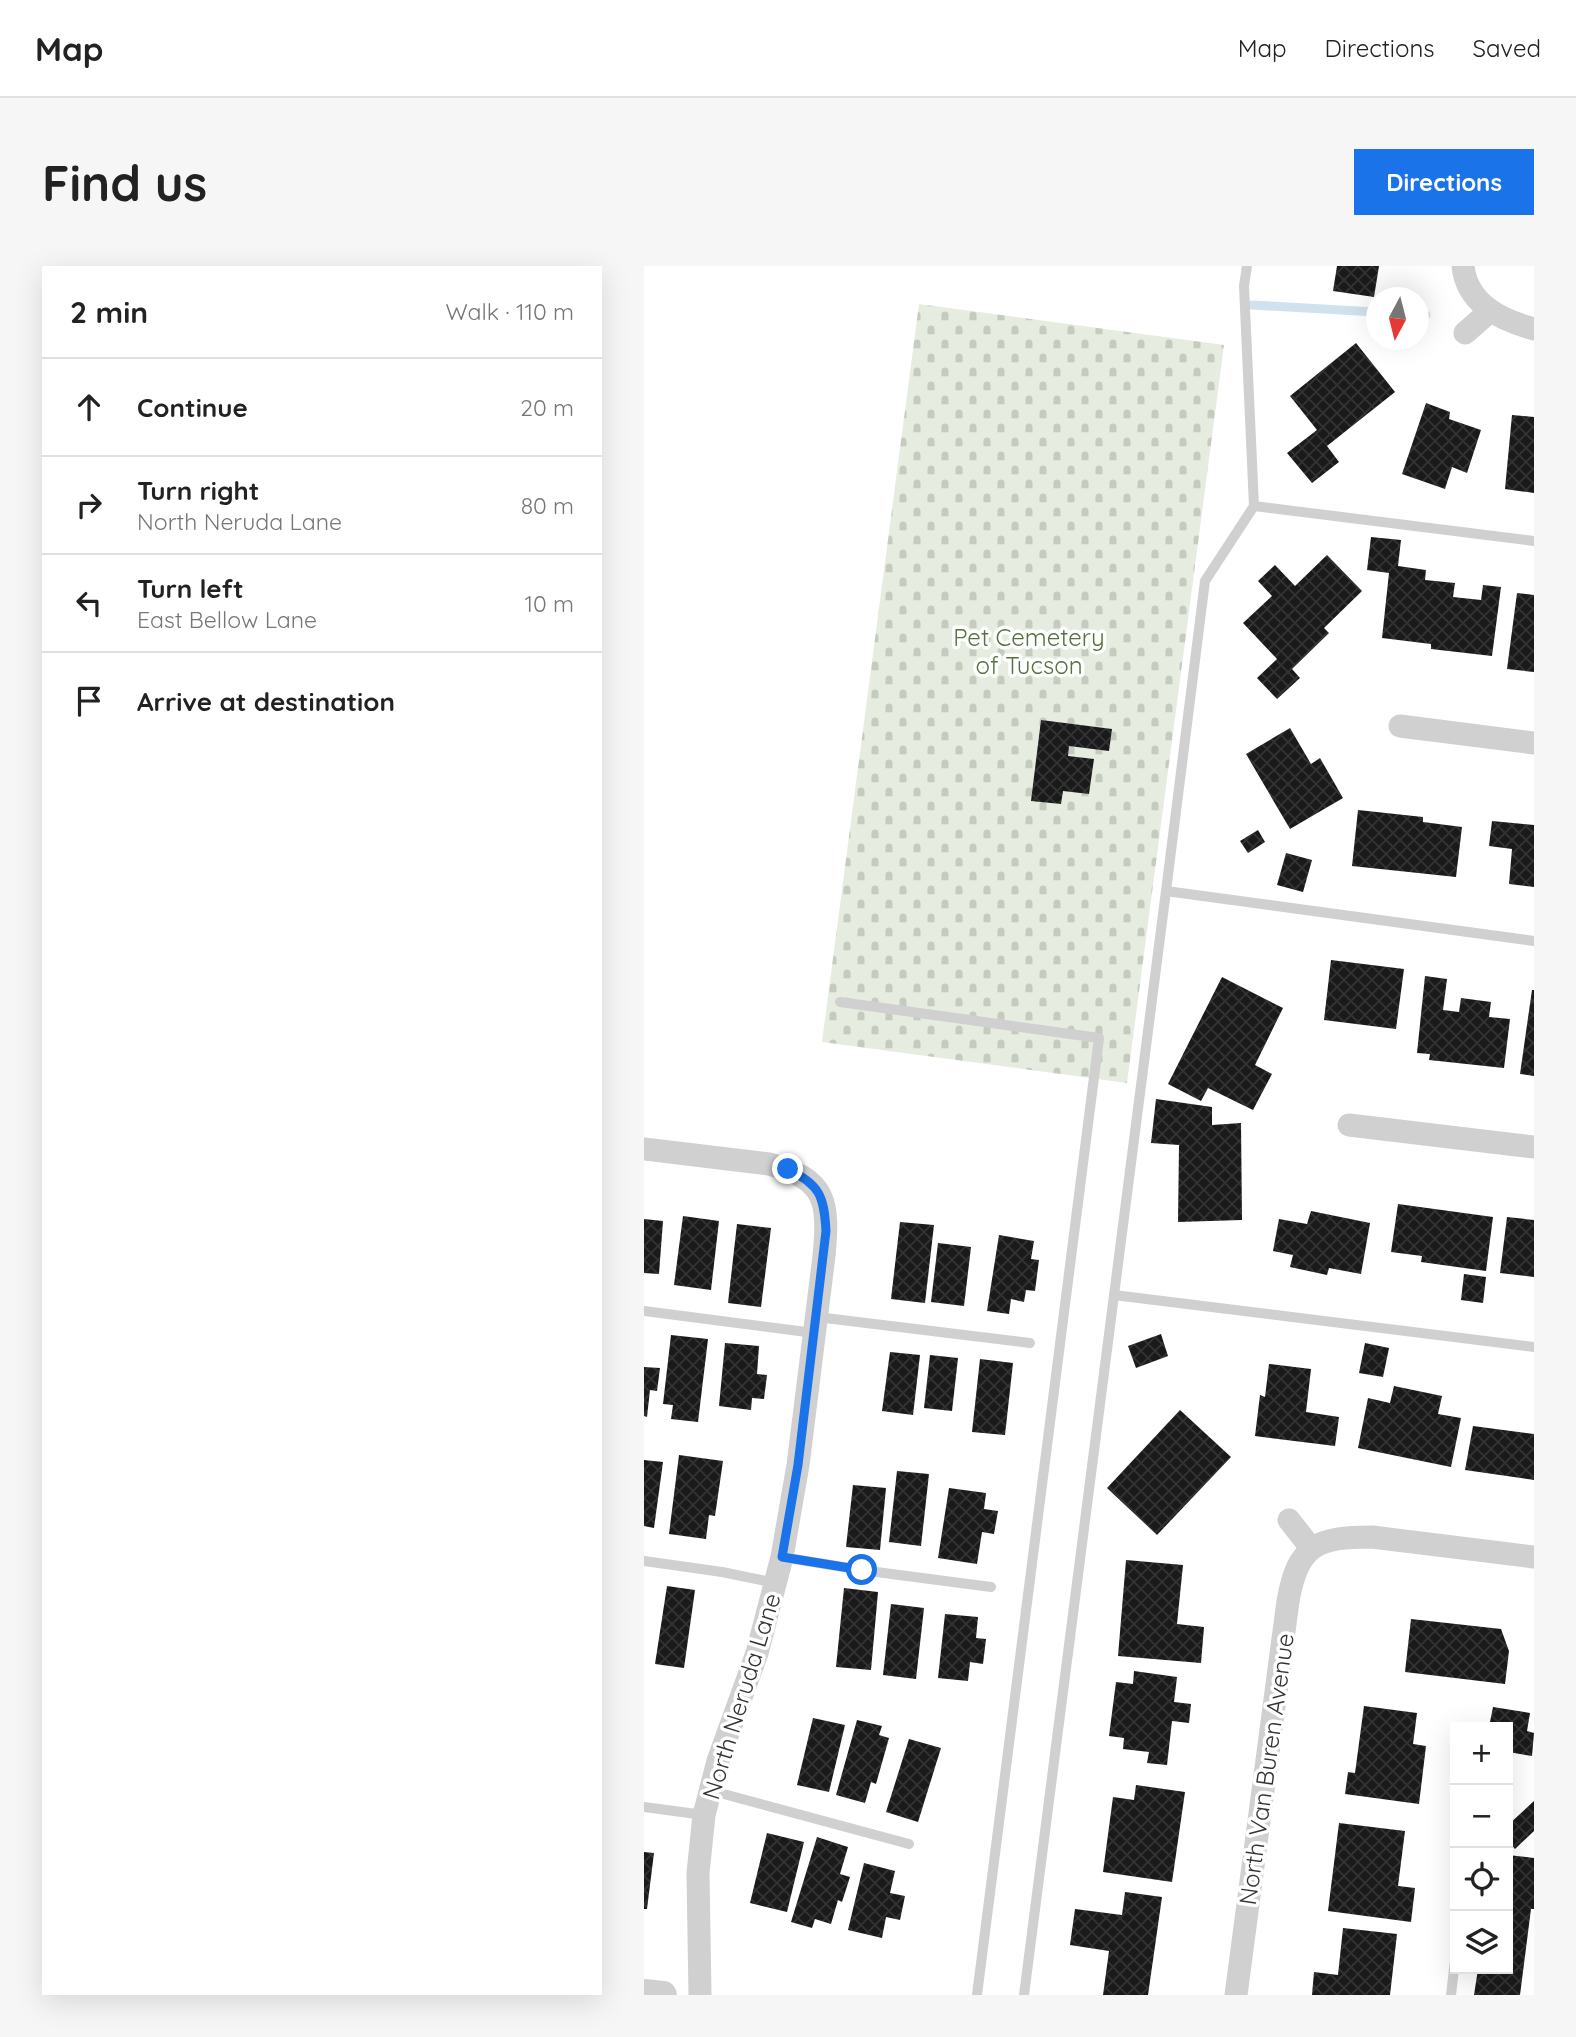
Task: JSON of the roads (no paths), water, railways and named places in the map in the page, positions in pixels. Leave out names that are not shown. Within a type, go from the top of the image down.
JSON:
[{"type":"street","points":[[1463,266],[1464,277],[1490,311],[1503,320],[1534,329]]},
{"type":"street","points":[[1465,333],[1490,311]]},
{"type":"street","points":[[1400,726],[1534,743]]},
{"type":"street","points":[[1349,1125],[1534,1147]]},
{"type":"street","name":"North Neruda Lane","points":[[644,1149],[769,1164],[788,1169],[806,1178],[819,1191],[825,1209],[826,1231],[816,1325],[798,1465],[782,1557],[757,1653],[709,1790],[704,1815],[698,1873],[700,1995]]},
{"type":"street","points":[[1289,1520],[1311,1548],[1329,1540],[1373,1537],[1534,1557]]},
{"type":"street","name":"North Van Buren Avenue","points":[[1236,1995],[1291,1582],[1299,1563],[1311,1548]]},
{"type":"street","points":[[644,1993],[663,1995]]},
{"type":"lane","points":[[1024,1995],[1205,581],[1254,506],[1244,286],[1247,266]]},
{"type":"lane","points":[[1254,506],[1534,541]]},
{"type":"lane","points":[[1166,891],[1534,941]]},
{"type":"lane","points":[[840,1002],[1099,1038],[977,1995]]},
{"type":"lane","points":[[1114,1295],[1534,1347]]},
{"type":"lane","points":[[644,1311],[1030,1343]]},
{"type":"lane","points":[[782,1557],[871,1572],[991,1587]]},
{"type":"lane","points":[[644,1561],[776,1583]]},
{"type":"lane","points":[[709,1790],[909,1844]]},
{"type":"lane","points":[[644,1807],[704,1815]]},
{"type":"lane","points":[[1451,1995],[1453,1974]]},
{"type":"waterway","points":[[1252,305],[1366,311]]},
{"type":"park label","name":"Pet Cemetery of Tucson","points":[[1029,651]]}]
